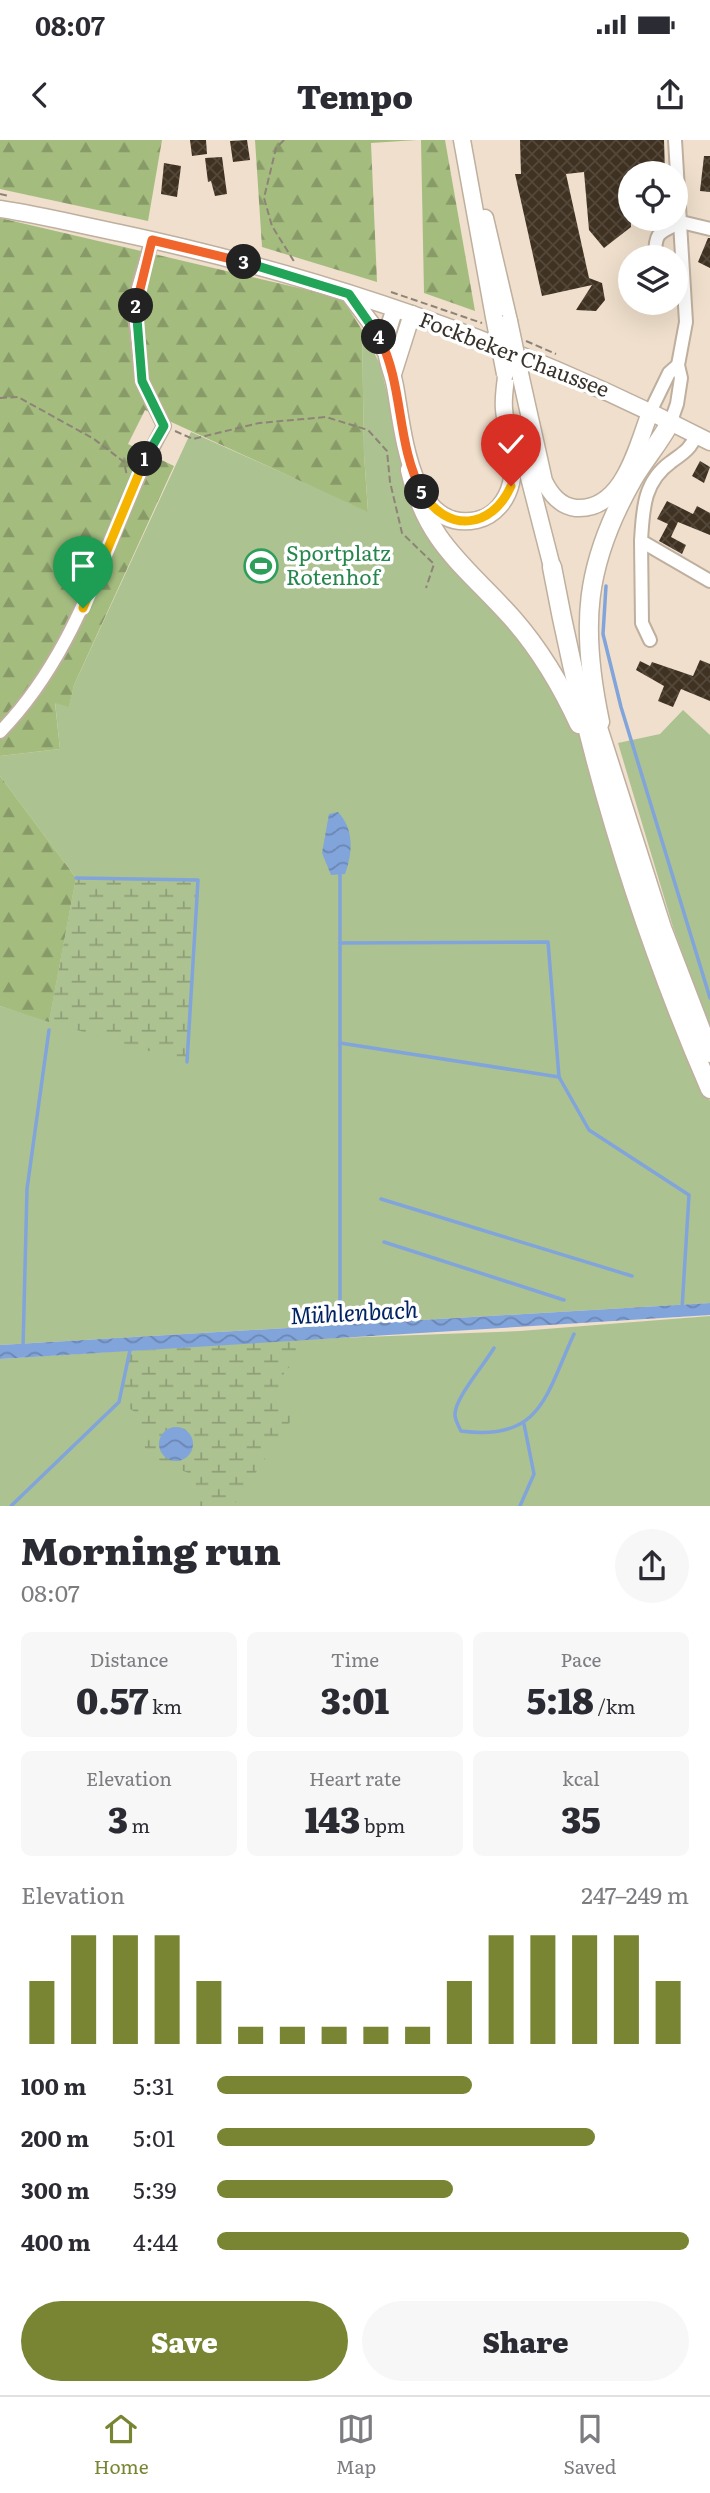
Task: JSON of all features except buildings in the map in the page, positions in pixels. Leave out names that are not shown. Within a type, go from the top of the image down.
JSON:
[{"type":"highway","points":[[671,421],[633,480],[611,525],[593,575],[587,654],[599,748],[647,924],[710,1089]]},
{"type":"highway","points":[[410,470],[416,498],[433,531],[465,571],[516,623],[551,669],[599,748]]},
{"type":"highway","points":[[552,567],[565,639],[599,748],[662,928],[710,1053]]},
{"type":"main road","points":[[463,140],[552,567]]},
{"type":"main road","name":"Fockbeker Chaussee","points":[[0,209],[152,240],[297,277],[412,314],[507,347],[651,410],[703,438]]},
{"type":"main road","points":[[349,294],[371,323],[386,353],[393,374],[410,470],[424,496],[442,515],[473,521],[499,508],[513,475],[504,408],[511,376]]},
{"type":"main road","points":[[386,353],[395,309]]},
{"type":"main road","points":[[393,374],[412,314]]},
{"type":"main road","points":[[511,376],[544,481],[551,494],[571,507],[589,509],[611,496],[627,469],[651,410]]},
{"type":"street","points":[[675,140],[677,161]]},
{"type":"street","points":[[688,224],[710,229]]},
{"type":"street","points":[[655,245],[655,238],[663,231]]},
{"type":"street","points":[[0,732],[40,686],[56,661],[83,608],[132,497],[142,464],[164,426],[142,381],[135,313],[138,288],[152,240]]},
{"type":"street","points":[[671,421],[681,378],[678,365],[686,323],[684,315]]},
{"type":"street","points":[[651,410],[669,373],[678,365]]},
{"type":"street","name":"Fockbeker Chaussee","points":[[650,640],[642,623],[643,503],[651,483],[671,462],[703,438]]},
{"type":"street","points":[[641,541],[710,581]]},
{"type":"path","points":[[284,140],[276,148],[264,198],[272,226],[296,264],[297,277]]},
{"type":"path","points":[[0,398],[18,397],[94,439],[124,462],[132,497]]},
{"type":"path","points":[[164,426],[192,439],[259,423],[326,417],[368,430],[387,451],[390,482],[402,533],[433,564],[426,588]]},
{"type":"green space","points":[[0,140],[162,140],[148,221],[0,189]]},
{"type":"green space","points":[[255,140],[417,140],[371,143],[377,282],[262,247]]},
{"type":"green space","points":[[421,140],[445,140],[475,311],[424,293]]},
{"type":"green space","points":[[0,218],[342,298],[362,330],[368,512],[145,410],[128,444],[174,466],[74,685],[69,707],[55,703],[60,749],[0,756]]},
{"type":"green space","points":[[362,330],[380,364],[411,493],[519,632],[557,689],[586,749],[693,1062],[710,1101],[710,1303],[0,1345],[0,1006],[49,1021],[76,878],[0,776],[0,756],[60,749],[55,702],[69,706],[74,685],[191,432],[368,511],[364,454]]},
{"type":"green space","points":[[683,710],[710,735],[710,1029],[673,927],[618,743],[660,734]]},
{"type":"green space","points":[[0,776],[76,878],[49,1022],[0,1006]]},
{"type":"green space","points":[[76,878],[198,880],[187,1062],[49,1022]]},
{"type":"green space","points":[[710,1316],[710,1506],[0,1506],[0,1359],[311,1339],[520,1331]]},
{"type":"green space","points":[[311,1339],[283,1375],[279,1400],[298,1410],[233,1506],[198,1506],[195,1476],[147,1455],[135,1412],[119,1402],[130,1351]]},
{"type":"water","points":[[338,812],[347,826],[351,849],[345,874],[331,875],[322,853],[329,814]]},
{"type":"water","points":[[710,1303],[710,1315],[0,1359],[0,1345]]},
{"type":"water","points":[[176,1427],[188,1432],[193,1444],[188,1456],[176,1461],[164,1456],[159,1444],[164,1432]]},
{"type":"waterway","points":[[606,586],[603,634],[621,707],[710,998]]},
{"type":"waterway","name":"Mühlenbach","points":[[340,874],[340,1328]]},
{"type":"waterway","points":[[76,878],[198,880],[187,1062]]},
{"type":"waterway","points":[[340,943],[548,942],[559,1077],[589,1130],[689,1195],[682,1309]]},
{"type":"waterway","points":[[23,1348],[27,1189],[49,1030]]},
{"type":"waterway","points":[[340,1043],[559,1077]]},
{"type":"waterway","points":[[381,1199],[632,1276]]},
{"type":"waterway","points":[[384,1242],[564,1300]]},
{"type":"waterway","points":[[494,1348],[459,1400],[455,1417],[461,1431],[488,1432],[509,1429],[525,1421],[547,1394],[574,1334]]},
{"type":"waterway","points":[[11,1506],[119,1402],[130,1350]]},
{"type":"waterway","points":[[520,1506],[534,1474],[524,1424]]},
{"type":"place","name":"Sportplatz Rotenhof","points":[[261,566]]},
{"type":"route","points":[[83,608],[132,497],[142,464],[164,426],[142,381],[135,313],[138,288],[152,240],[297,277],[349,294],[371,323],[386,353],[393,374],[410,470],[433,507],[442,515],[453,519],[473,521],[499,508],[511,486]]}]
